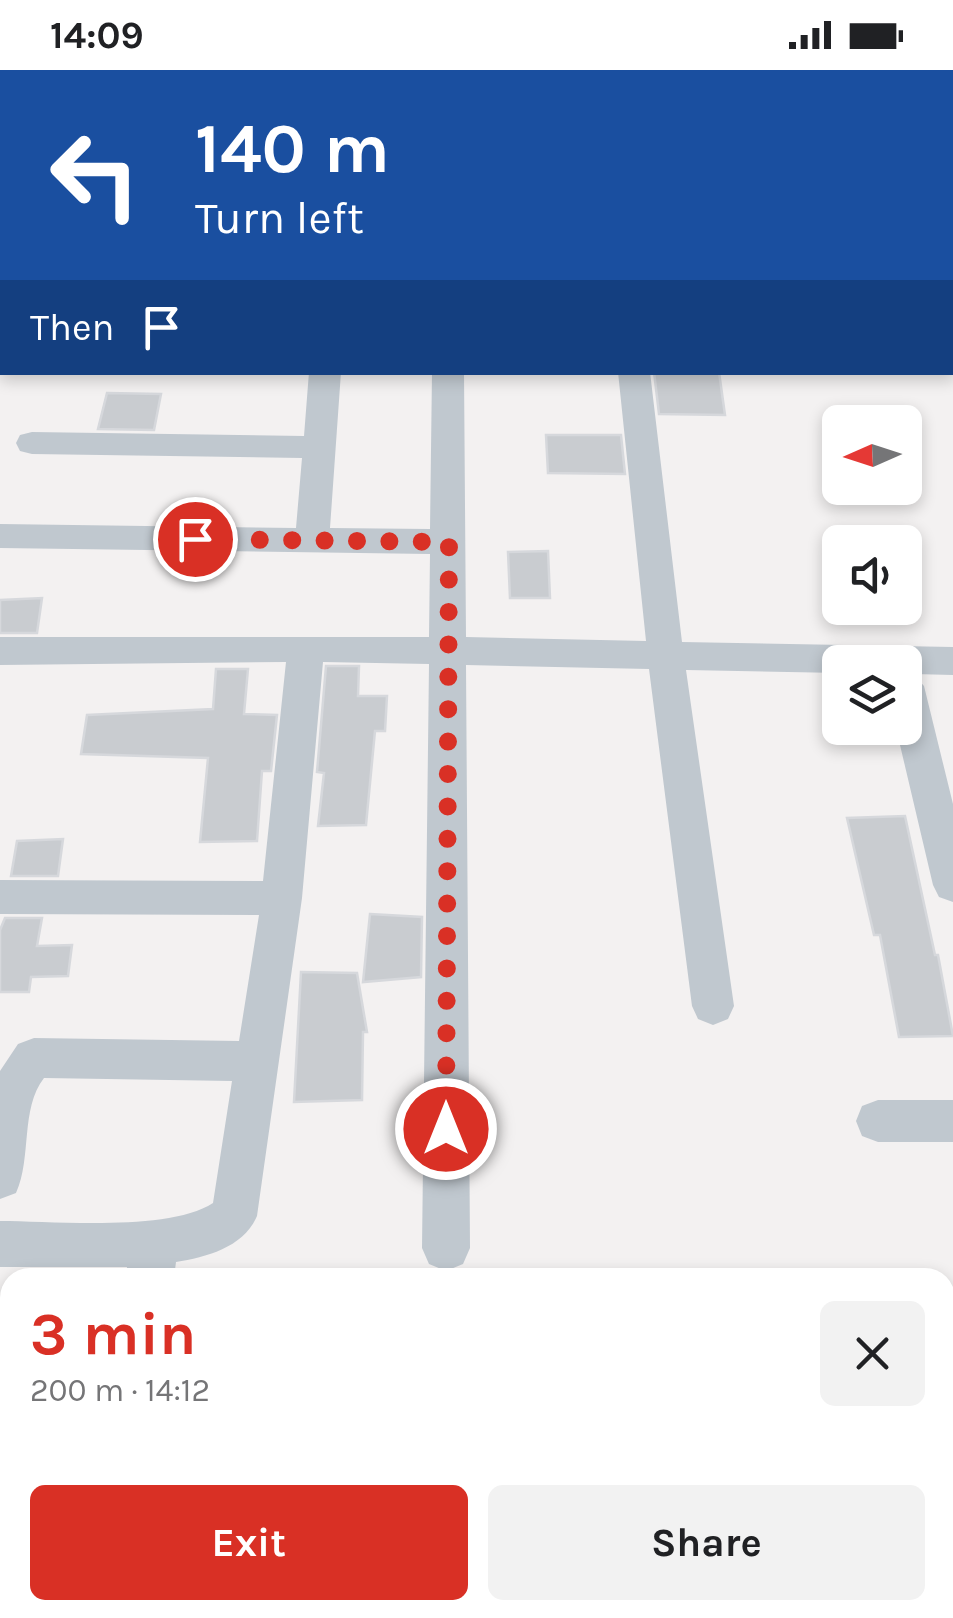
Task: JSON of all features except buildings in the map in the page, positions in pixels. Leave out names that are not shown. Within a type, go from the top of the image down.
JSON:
[{"type":"street","points":[[312,540],[325,375]]},
{"type":"street","points":[[446,1248],[448,375]]},
{"type":"street","points":[[634,375],[666,658],[713,1006]]},
{"type":"street","points":[[32,443],[320,447]]},
{"type":"street","points":[[0,536],[449,542]]},
{"type":"street","points":[[0,651],[306,648],[822,666]]},
{"type":"street","points":[[0,1244],[152,1260],[224,1228],[234,1216],[282,898],[306,648]]},
{"type":"street","points":[[922,666],[953,661]]},
{"type":"street","points":[[919,745],[953,885]]},
{"type":"street","points":[[0,897],[282,898]]},
{"type":"street","points":[[0,1177],[6,1103],[22,1067],[34,1058],[259,1062]]},
{"type":"street","points":[[878,1121],[953,1120]]},
{"type":"route","points":[[195,539],[449,542],[446,1129]]}]
